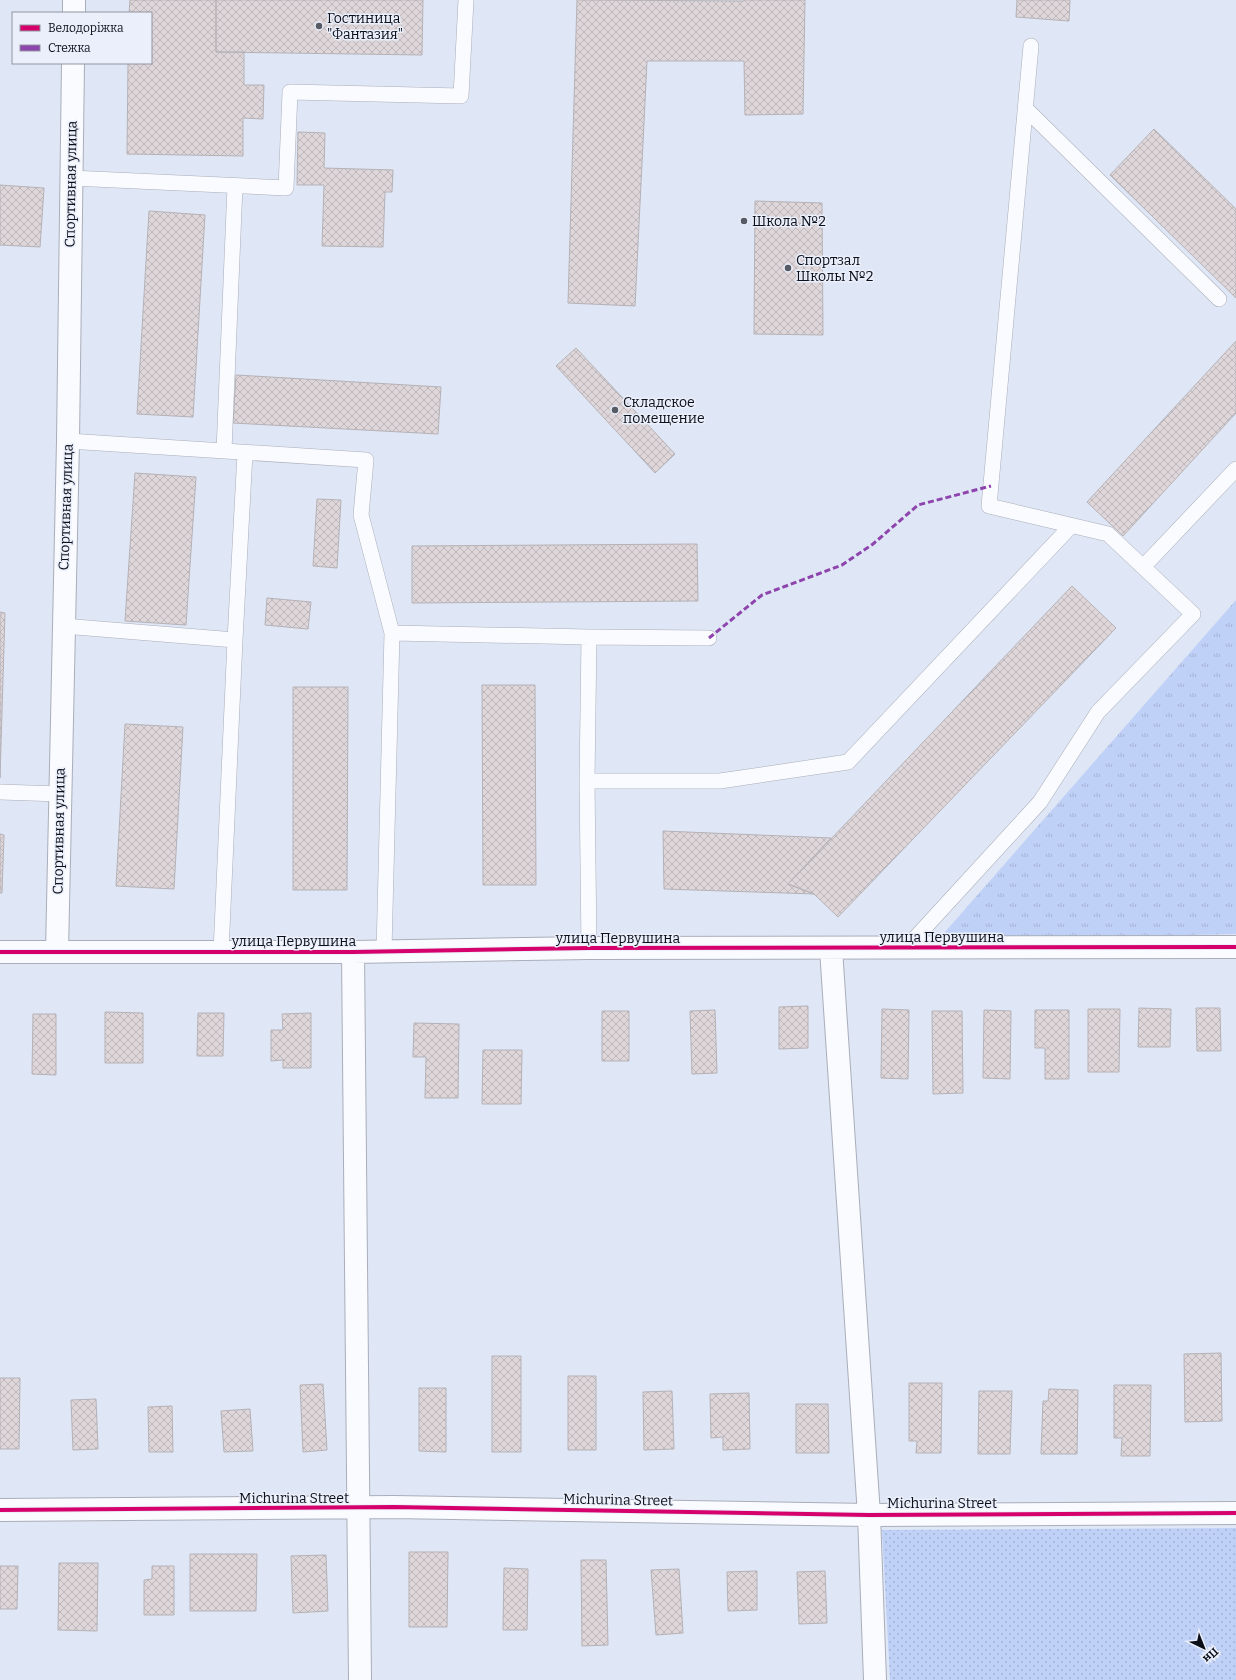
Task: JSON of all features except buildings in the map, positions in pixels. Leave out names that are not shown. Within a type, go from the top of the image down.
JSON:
[{"type":"street","points":[[74,0],[74,12]]},
{"type":"street","name":"Спортивная улица","points":[[57,952],[68,441],[73,64]]},
{"type":"street","name":"улица Первушина","points":[[0,952],[353,952],[588,948],[831,949],[1236,947]]},
{"type":"street","points":[[831,949],[869,1515],[875,1680]]},
{"type":"street","points":[[353,952],[360,1680]]},
{"type":"street","name":"Michurina Street","points":[[0,1510],[394,1507],[869,1515],[1236,1513]]},
{"type":"lane","points":[[71,178],[286,188],[290,92],[461,96],[466,0]]},
{"type":"lane","points":[[907,948],[1040,802],[1098,712],[1193,614],[1108,534],[989,506],[1031,46]]},
{"type":"lane","points":[[1026,109],[1219,300]]},
{"type":"lane","points":[[224,451],[235,186]]},
{"type":"lane","points":[[68,441],[366,460],[361,515],[392,633],[384,951]]},
{"type":"lane","points":[[221,952],[245,453]]},
{"type":"lane","points":[[1143,568],[1236,469]]},
{"type":"lane","points":[[587,781],[720,781],[848,762],[1071,526]]},
{"type":"lane","points":[[63,626],[235,640]]},
{"type":"lane","points":[[392,633],[709,638]]},
{"type":"lane","points":[[588,948],[587,781],[589,637]]},
{"type":"lane","points":[[0,792],[60,794]]},
{"type":"green space","points":[[1236,600],[1236,934],[938,940]]},
{"type":"green space","points":[[1236,1528],[1236,1680],[890,1680],[882,1530]]},
{"type":"marked path","points":[[709,638],[762,595],[842,565],[873,544],[918,505],[991,486]]},
{"type":"cycle path","points":[[0,952],[353,952],[589,948],[1236,947]]},
{"type":"cycle path","points":[[0,1510],[394,1507],[869,1515],[1236,1513]]},
{"type":"place","name":"Гостиница \"Фантазия\"","points":[[319,26]]},
{"type":"place","name":"Школа №2","points":[[744,221]]},
{"type":"place","name":"Спортзал Школы №2","points":[[788,268]]},
{"type":"place","name":"Складское помещение","points":[[615,410]]}]
